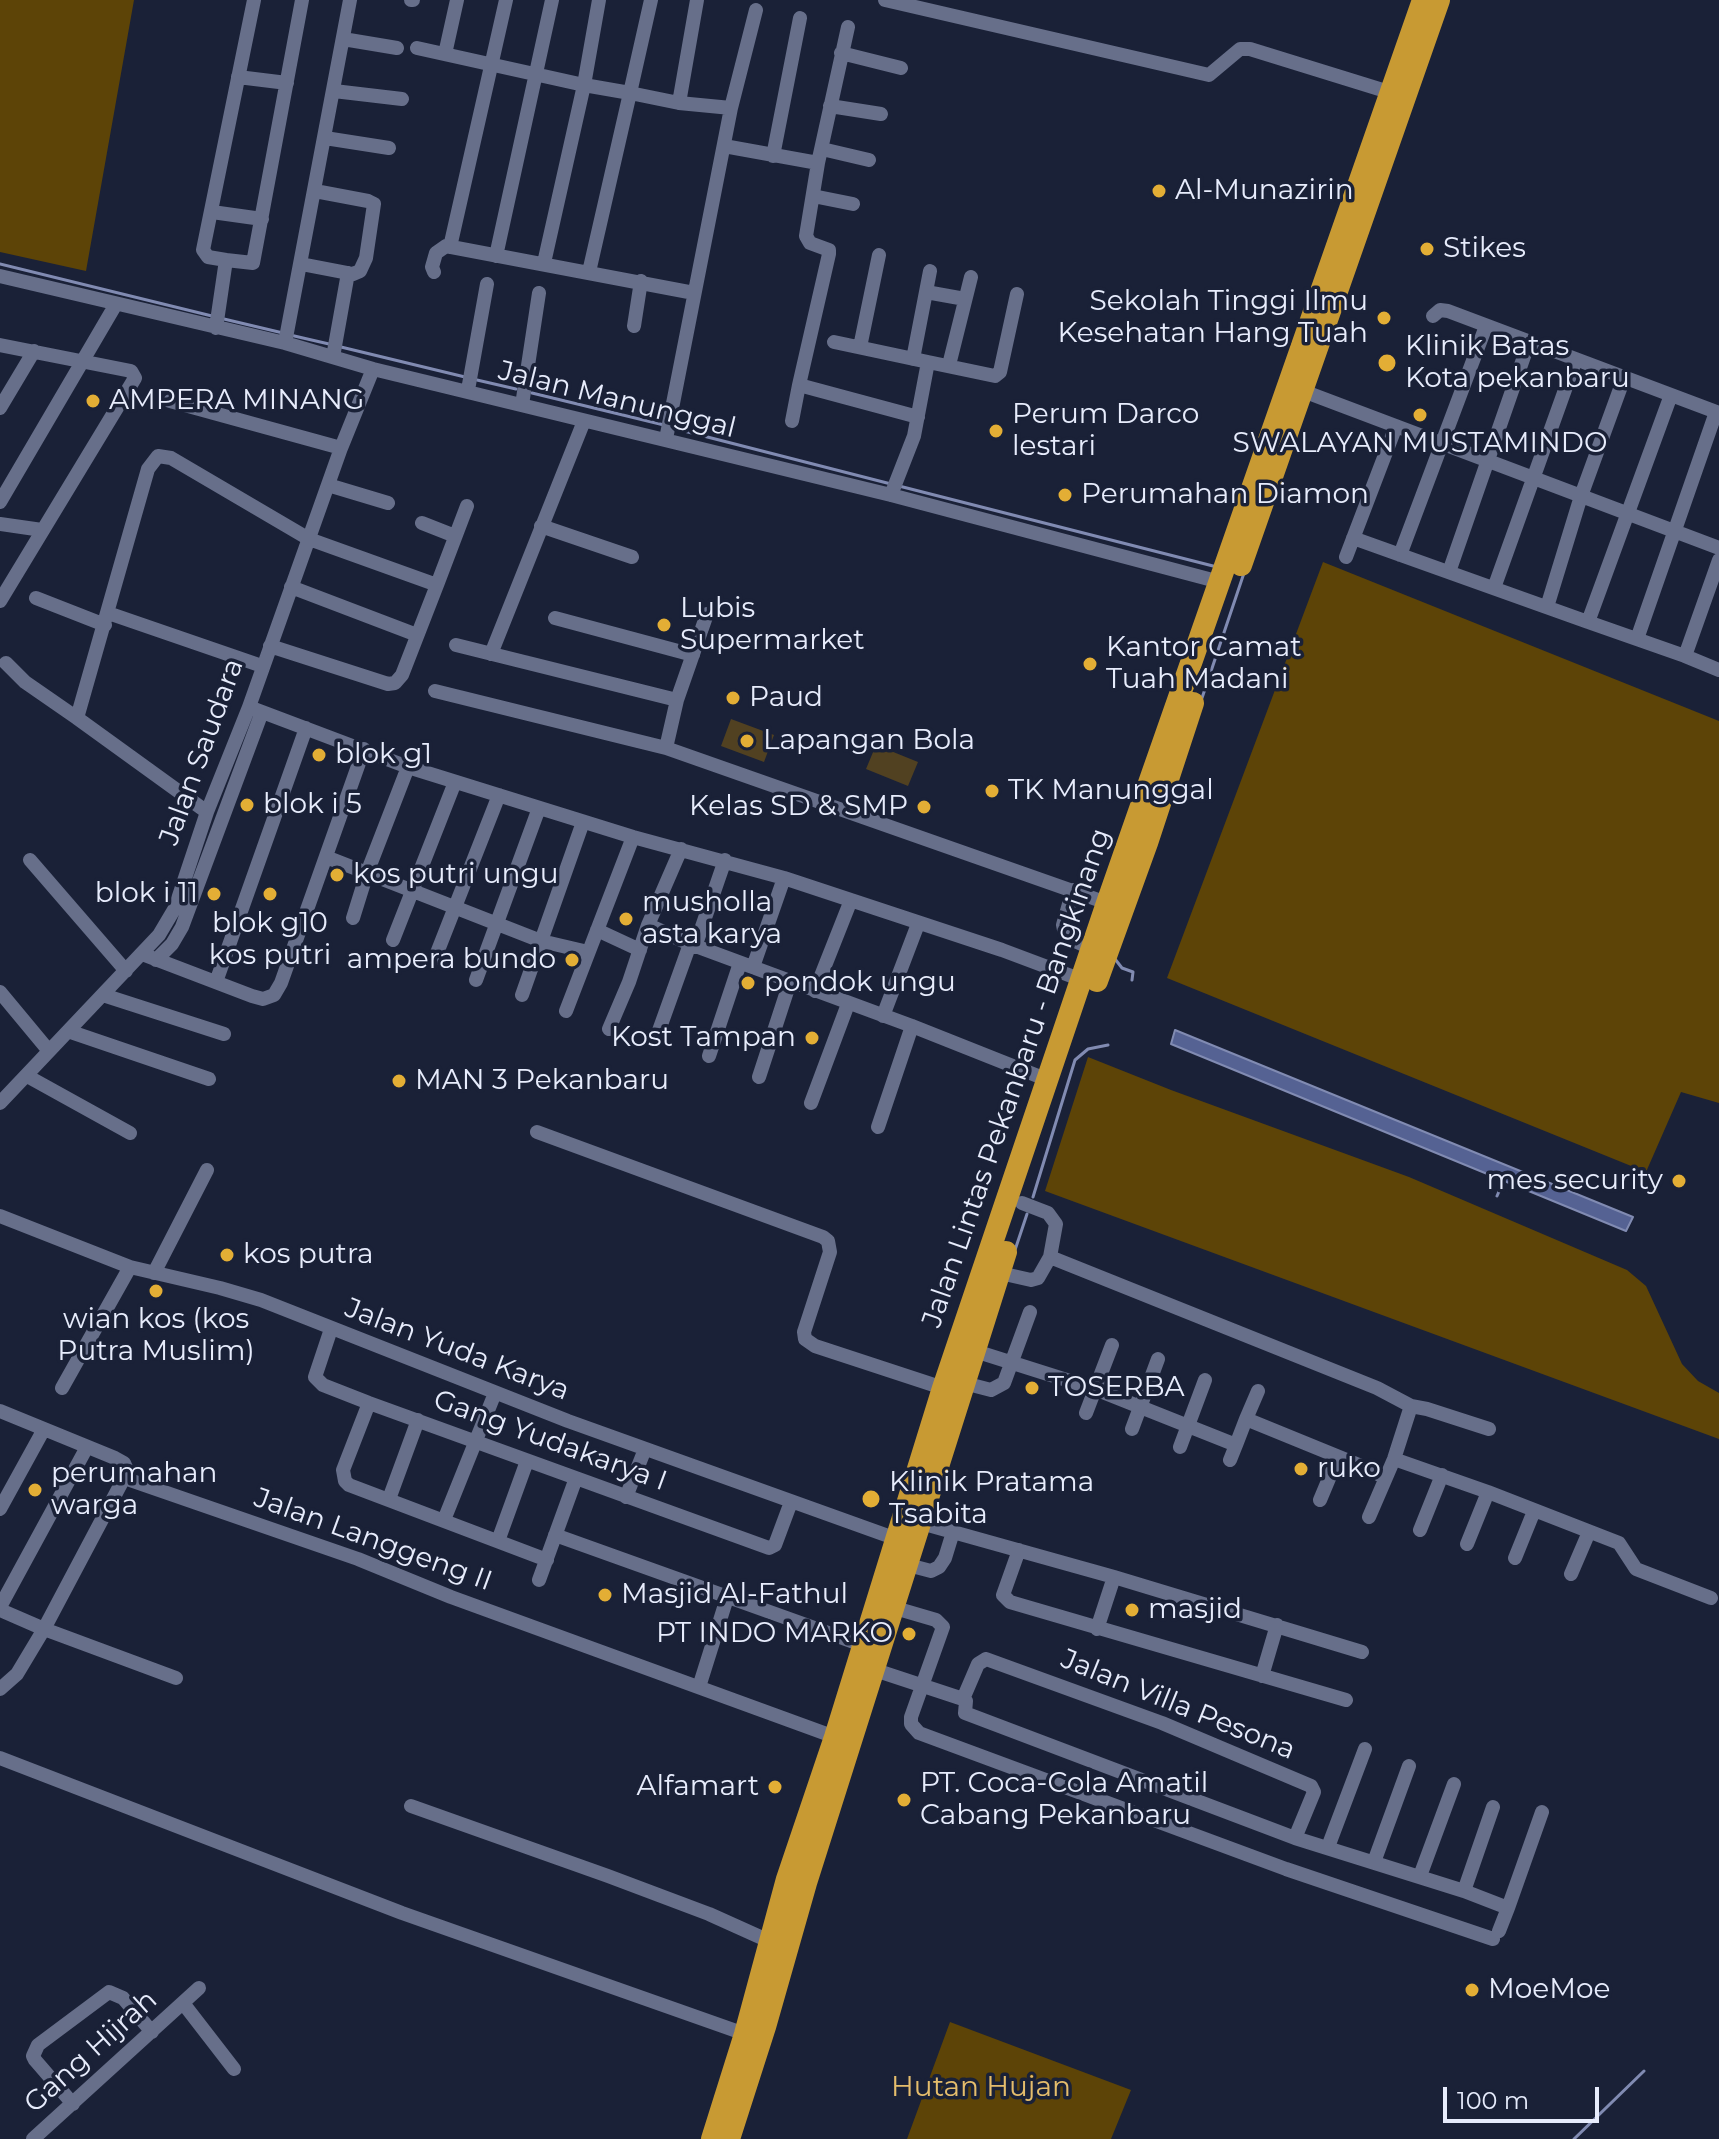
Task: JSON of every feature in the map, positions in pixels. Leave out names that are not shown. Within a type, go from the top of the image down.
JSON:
[{"type":"highway","name":"Jalan Lintas Pekanbaru - Bangkinang","points":[[712,2139],[745,2034],[769,1941],[796,1881],[895,1608],[921,1523],[954,1385],[1048,1080],[1107,903],[1180,719],[1389,92],[1423,1]]},
{"type":"highway","name":"Jalan Lintas Pekanbaru - Bangkinang","points":[[1224,590],[1303,391],[1423,1]]},
{"type":"highway","name":"Jalan Lintas Pekanbaru - Bangkinang","points":[[729,2139],[765,2027],[796,1881],[894,1538],[954,1385],[975,1351],[1022,1203],[1147,843],[1170,746]]},
{"type":"street","points":[[254,0],[203,250],[208,257],[253,263],[302,0]]},
{"type":"street","points":[[285,343],[350,0]]},
{"type":"street","points":[[445,54],[457,0]]},
{"type":"street","points":[[450,247],[506,0]]},
{"type":"street","points":[[496,256],[552,0]]},
{"type":"street","points":[[544,263],[584,85],[599,0]]},
{"type":"street","points":[[589,272],[651,0]]},
{"type":"street","points":[[679,103],[697,0]]},
{"type":"street","points":[[885,0],[1209,75],[1240,49],[1250,49],[1389,92]]},
{"type":"street","points":[[666,439],[731,108],[756,10]]},
{"type":"street","points":[[773,156],[800,18]]},
{"type":"street","points":[[792,421],[829,254],[829,250],[810,243],[806,236],[848,27]]},
{"type":"street","points":[[343,39],[397,48]]},
{"type":"street","points":[[417,48],[584,85],[679,103],[731,108]]},
{"type":"street","points":[[841,53],[901,68]]},
{"type":"street","points":[[238,77],[287,83]]},
{"type":"street","points":[[334,91],[402,99]]},
{"type":"street","points":[[830,106],[881,114]]},
{"type":"street","points":[[325,138],[389,148]]},
{"type":"street","points":[[724,146],[773,156],[869,160]]},
{"type":"street","points":[[301,264],[348,273],[360,271],[363,266],[374,204],[315,191]]},
{"type":"street","points":[[813,196],[853,204]]},
{"type":"street","points":[[212,212],[262,219]]},
{"type":"street","points":[[434,272],[432,267],[436,253],[441,247],[450,247],[694,293]]},
{"type":"street","points":[[860,347],[879,255]]},
{"type":"street","points":[[216,328],[226,260]]},
{"type":"street","points":[[913,359],[930,271]]},
{"type":"street","points":[[333,357],[348,273]]},
{"type":"street","name":"Jalan Manunggal","points":[[0,276],[285,343],[373,369],[891,495],[1224,590]]},
{"type":"street","points":[[949,365],[971,277]]},
{"type":"street","points":[[634,326],[641,281]]},
{"type":"street","points":[[468,390],[487,284]]},
{"type":"street","points":[[926,292],[965,299]]},
{"type":"street","points":[[522,405],[539,293]]},
{"type":"street","points":[[834,342],[995,376],[1000,372],[1017,294]]},
{"type":"street","points":[[0,502],[116,304]]},
{"type":"street","points":[[1433,316],[1440,310],[1448,311],[1718,413],[1637,639]]},
{"type":"street","points":[[1400,555],[1486,326]]},
{"type":"street","points":[[1449,572],[1529,342]]},
{"type":"street","points":[[0,345],[131,371],[135,375],[135,382],[0,601]]},
{"type":"street","points":[[2,402],[34,351]]},
{"type":"street","points":[[1494,588],[1576,359]]},
{"type":"street","points":[[891,495],[914,436],[928,362]]},
{"type":"street","name":"Jalan Saudara","points":[[0,1103],[126,971],[149,957],[175,908],[207,812],[255,710],[262,666],[373,369]]},
{"type":"street","points":[[1547,607],[1581,496],[1624,378]]},
{"type":"street","points":[[799,385],[918,417]]},
{"type":"street","points":[[1303,391],[1719,548]]},
{"type":"street","points":[[1588,622],[1671,395]]},
{"type":"street","points":[[170,401],[341,448]]},
{"type":"street","points":[[491,654],[584,421]]},
{"type":"street","points":[[1346,557],[1396,426]]},
{"type":"street","points":[[77,718],[148,469],[158,456],[171,458],[309,539],[437,585]]},
{"type":"street","points":[[328,485],[388,503]]},
{"type":"street","points":[[270,646],[388,684],[395,683],[402,675],[467,506]]},
{"type":"street","points":[[422,523],[455,536]]},
{"type":"street","points":[[0,524],[42,530]]},
{"type":"street","points":[[541,526],[632,557]]},
{"type":"street","points":[[1353,538],[1719,670]]},
{"type":"street","points":[[1685,656],[1719,560]]},
{"type":"street","points":[[291,587],[417,635]]},
{"type":"street","points":[[36,598],[262,666]]},
{"type":"street","points":[[666,748],[677,700],[707,614]]},
{"type":"street","points":[[555,618],[693,655]]},
{"type":"street","points":[[456,645],[677,700]]},
{"type":"street","points":[[6,663],[25,682],[207,812]]},
{"type":"street","points":[[435,691],[666,748],[1107,903]]},
{"type":"street","points":[[149,957],[172,944],[182,927],[255,710],[408,767],[633,837],[784,878],[1002,950],[1082,980]]},
{"type":"street","points":[[216,982],[306,728]]},
{"type":"street","points":[[149,957],[263,999],[274,995],[281,983],[364,749]]},
{"type":"street","points":[[353,918],[408,767]]},
{"type":"street","points":[[393,940],[455,782]]},
{"type":"street","points":[[435,958],[499,795]]},
{"type":"street","points":[[476,980],[539,808]]},
{"type":"street","points":[[522,995],[583,822]]},
{"type":"street","points":[[566,1011],[633,837]]},
{"type":"street","points":[[609,1029],[648,925],[681,849]]},
{"type":"street","points":[[192,853],[207,858]]},
{"type":"street","points":[[326,857],[541,941],[588,952]]},
{"type":"street","points":[[30,860],[126,971]]},
{"type":"street","points":[[657,1036],[725,860]]},
{"type":"street","points":[[709,1056],[784,878]]},
{"type":"street","points":[[1073,890],[1064,930],[1073,940],[1093,949]]},
{"type":"street","points":[[815,991],[851,900]]},
{"type":"street","points":[[883,1016],[918,924]]},
{"type":"street","points":[[648,925],[692,946],[912,1026],[1048,1080]]},
{"type":"street","points":[[597,930],[640,950]]},
{"type":"street","points":[[759,1077],[790,982]]},
{"type":"street","points":[[0,992],[49,1051]]},
{"type":"street","points":[[103,995],[224,1034]]},
{"type":"street","points":[[811,1103],[848,1004]]},
{"type":"street","points":[[878,1127],[912,1026]]},
{"type":"street","points":[[68,1031],[209,1079]]},
{"type":"street","points":[[27,1076],[130,1133]]},
{"type":"street","points":[[537,1132],[823,1237],[830,1246],[830,1252],[804,1332],[805,1339],[815,1346],[954,1385],[991,1390],[1004,1383],[1030,1312]]},
{"type":"street","points":[[154,1273],[207,1170]]},
{"type":"street","points":[[1000,1273],[1031,1280],[1038,1278],[1050,1257],[1056,1224],[1048,1213],[1022,1203]]},
{"type":"street","name":"Jalan Yuda Karya","points":[[0,1216],[130,1267],[261,1300],[495,1393],[894,1538]]},
{"type":"street","points":[[1050,1257],[1377,1388],[1411,1406],[1489,1429]]},
{"type":"street","points":[[62,1388],[130,1267]]},
{"type":"street","name":"Gang Yudakarya I","points":[[331,1329],[315,1377],[323,1385],[369,1403],[769,1548],[775,1545],[791,1502]]},
{"type":"street","points":[[1086,1413],[1112,1345]]},
{"type":"street","points":[[975,1351],[1140,1405],[1236,1445]]},
{"type":"street","points":[[1132,1429],[1158,1359]]},
{"type":"street","points":[[1180,1447],[1205,1380]]},
{"type":"street","points":[[1230,1460],[1258,1391]]},
{"type":"street","points":[[444,1520],[495,1393]]},
{"type":"street","points":[[369,1403],[343,1470],[349,1485],[547,1560]]},
{"type":"street","points":[[1369,1517],[1394,1459],[1411,1406]]},
{"type":"street","points":[[0,1411],[124,1463],[127,1470],[44,1629],[17,1674],[0,1689]]},
{"type":"street","points":[[1246,1419],[1385,1478]]},
{"type":"street","points":[[389,1499],[418,1420]]},
{"type":"street","points":[[0,1509],[44,1429]]},
{"type":"street","points":[[87,1447],[0,1608],[44,1629],[176,1678]]},
{"type":"street","points":[[626,1497],[645,1449]]},
{"type":"street","points":[[1320,1500],[1338,1457]]},
{"type":"street","points":[[1394,1459],[1619,1543],[1632,1564],[1643,1573],[1711,1598]]},
{"type":"street","points":[[498,1541],[527,1461]]},
{"type":"street","points":[[1420,1530],[1442,1475]]},
{"type":"street","name":"Jalan Langgeng II","points":[[124,1478],[358,1559],[451,1597],[835,1737]]},
{"type":"street","points":[[539,1580],[576,1478]]},
{"type":"street","points":[[1467,1544],[1488,1492]]},
{"type":"street","points":[[1515,1558],[1534,1511]]},
{"type":"street","points":[[921,1523],[1362,1652]]},
{"type":"street","points":[[908,1565],[931,1571],[939,1567],[953,1532]]},
{"type":"street","points":[[1571,1574],[1589,1532]]},
{"type":"street","points":[[555,1535],[862,1645]]},
{"type":"street","points":[[1019,1550],[1004,1588],[1006,1599],[1097,1629],[1346,1700]]},
{"type":"street","points":[[1097,1629],[1114,1577]]},
{"type":"street","points":[[699,1687],[727,1598]]},
{"type":"street","points":[[895,1608],[936,1620],[943,1627],[911,1724],[919,1733],[1286,1869],[1496,1935],[1542,1812]]},
{"type":"street","points":[[1262,1676],[1277,1625]]},
{"type":"street","name":"Jalan Villa Pesona","points":[[963,1699],[978,1664],[986,1659],[1236,1752],[1313,1787],[1314,1792],[1295,1838]]},
{"type":"street","points":[[875,1670],[963,1699],[966,1701],[965,1713],[1295,1838],[1420,1876],[1508,1908]]},
{"type":"street","points":[[1328,1847],[1365,1749]]},
{"type":"street","points":[[0,1758],[402,1913],[745,2034]]},
{"type":"street","points":[[1374,1862],[1409,1766]]},
{"type":"street","points":[[1420,1876],[1454,1784]]},
{"type":"street","points":[[411,1806],[637,1886],[769,1941]]},
{"type":"street","points":[[1464,1891],[1493,1807]]},
{"type":"street","name":"Gang Hijrah","points":[[33,2139],[199,1988]]},
{"type":"street","points":[[73,2104],[35,2060],[33,2056],[38,2045],[109,1992],[123,1998],[152,2032]]},
{"type":"street","points":[[183,2003],[234,2069]]},
{"type":"shaded area","name":"Lapangan Bola","points":[[731,719],[774,735],[764,762],[721,746]]},
{"type":"shaded area","points":[[876,745],[918,762],[908,786],[866,769]]},
{"type":"green space","points":[[0,0],[134,0],[86,271],[0,252]]},
{"type":"green space","points":[[1323,562],[1719,721],[1719,1103],[1681,1092],[1646,1172],[1167,978]]},
{"type":"green space","points":[[1088,1057],[1409,1177],[1627,1270],[1646,1286],[1682,1364],[1698,1381],[1719,1393],[1719,1439],[1045,1191]]},
{"type":"green space","name":"Hutan Hujan","points":[[950,2022],[1131,2090],[1111,2139],[907,2139]]},
{"type":"water","points":[[1175,1030],[1633,1217],[1626,1231],[1171,1044]]},
{"type":"waterway","points":[[0,264],[212,316]]},
{"type":"waterway","points":[[224,319],[283,333]]},
{"type":"waterway","points":[[290,335],[329,344]]},
{"type":"waterway","points":[[341,347],[465,377]]},
{"type":"waterway","points":[[477,380],[516,389]]},
{"type":"waterway","points":[[532,393],[664,425]]},
{"type":"waterway","points":[[684,431],[891,484]]},
{"type":"waterway","points":[[899,486],[1217,567]]},
{"type":"waterway","points":[[1202,698],[1244,573]]},
{"type":"waterway","points":[[1115,959],[1122,968],[1133,972],[1132,980]]},
{"type":"waterway","points":[[1033,1197],[1075,1060],[1088,1049],[1108,1045]]},
{"type":"waterway","points":[[1497,1196],[1504,1180]]},
{"type":"waterway","points":[[1015,1250],[1027,1214]]},
{"type":"waterway","points":[[1574,2139],[1644,2071]]},
{"type":"place","name":"Al-Munazirin","points":[[1159,191]]},
{"type":"place","name":"Stikes","points":[[1427,249]]},
{"type":"place","name":"Sekolah Tinggi Ilmu Kesehatan Hang Tuah","points":[[1384,318]]},
{"type":"place","name":"Klinik Batas Kota pekanbaru","points":[[1387,363]]},
{"type":"place","name":"AMPERA MINANG","points":[[93,401]]},
{"type":"place","name":"SWALAYAN MUSTAMINDO","points":[[1420,415]]},
{"type":"place","name":"Perum Darco lestari","points":[[996,431]]},
{"type":"place","name":"Perumahan Diamon","points":[[1065,495]]},
{"type":"place","name":"Lubis Supermarket","points":[[664,625]]},
{"type":"place","name":"Kantor Camat Tuah Madani","points":[[1090,664]]},
{"type":"place","name":"Paud","points":[[733,698]]},
{"type":"place","name":"Lapangan Bola","points":[[747,741]]},
{"type":"place","name":"blok g1","points":[[319,755]]},
{"type":"place","name":"TK Manunggal","points":[[992,791]]},
{"type":"place","name":"blok i 5","points":[[247,805]]},
{"type":"place","name":"Kelas SD & SMP","points":[[924,807]]},
{"type":"place","name":"kos putri ungu","points":[[337,875]]},
{"type":"place","name":"blok i 11","points":[[214,894]]},
{"type":"place","name":"blok g10 kos putri","points":[[270,894]]},
{"type":"place","name":"musholla asta karya","points":[[626,919]]},
{"type":"place","name":"ampera bundo","points":[[572,960]]},
{"type":"place","name":"pondok ungu","points":[[748,983]]},
{"type":"place","name":"Kost Tampan","points":[[812,1038]]},
{"type":"place","name":"MAN 3 Pekanbaru","points":[[399,1081]]},
{"type":"place","name":"mes security","points":[[1679,1181]]},
{"type":"place","name":"kos putra","points":[[227,1255]]},
{"type":"place","name":"wian kos (kos Putra Muslim)","points":[[156,1291]]},
{"type":"place","name":"TOSERBA","points":[[1032,1388]]},
{"type":"place","name":"ruko","points":[[1301,1469]]},
{"type":"place","name":"perumahan warga","points":[[35,1490]]},
{"type":"place","name":"Klinik Pratama Tsabita","points":[[871,1499]]},
{"type":"place","name":"Masjid Al-Fathul","points":[[605,1595]]},
{"type":"place","name":"masjid","points":[[1132,1610]]},
{"type":"place","name":"PT INDO MARKO","points":[[909,1634]]},
{"type":"place","name":"Alfamart","points":[[775,1787]]},
{"type":"place","name":"PT. Coca-Cola Amatil Cabang Pekanbaru","points":[[904,1800]]},
{"type":"place","name":"MoeMoe","points":[[1472,1990]]}]
